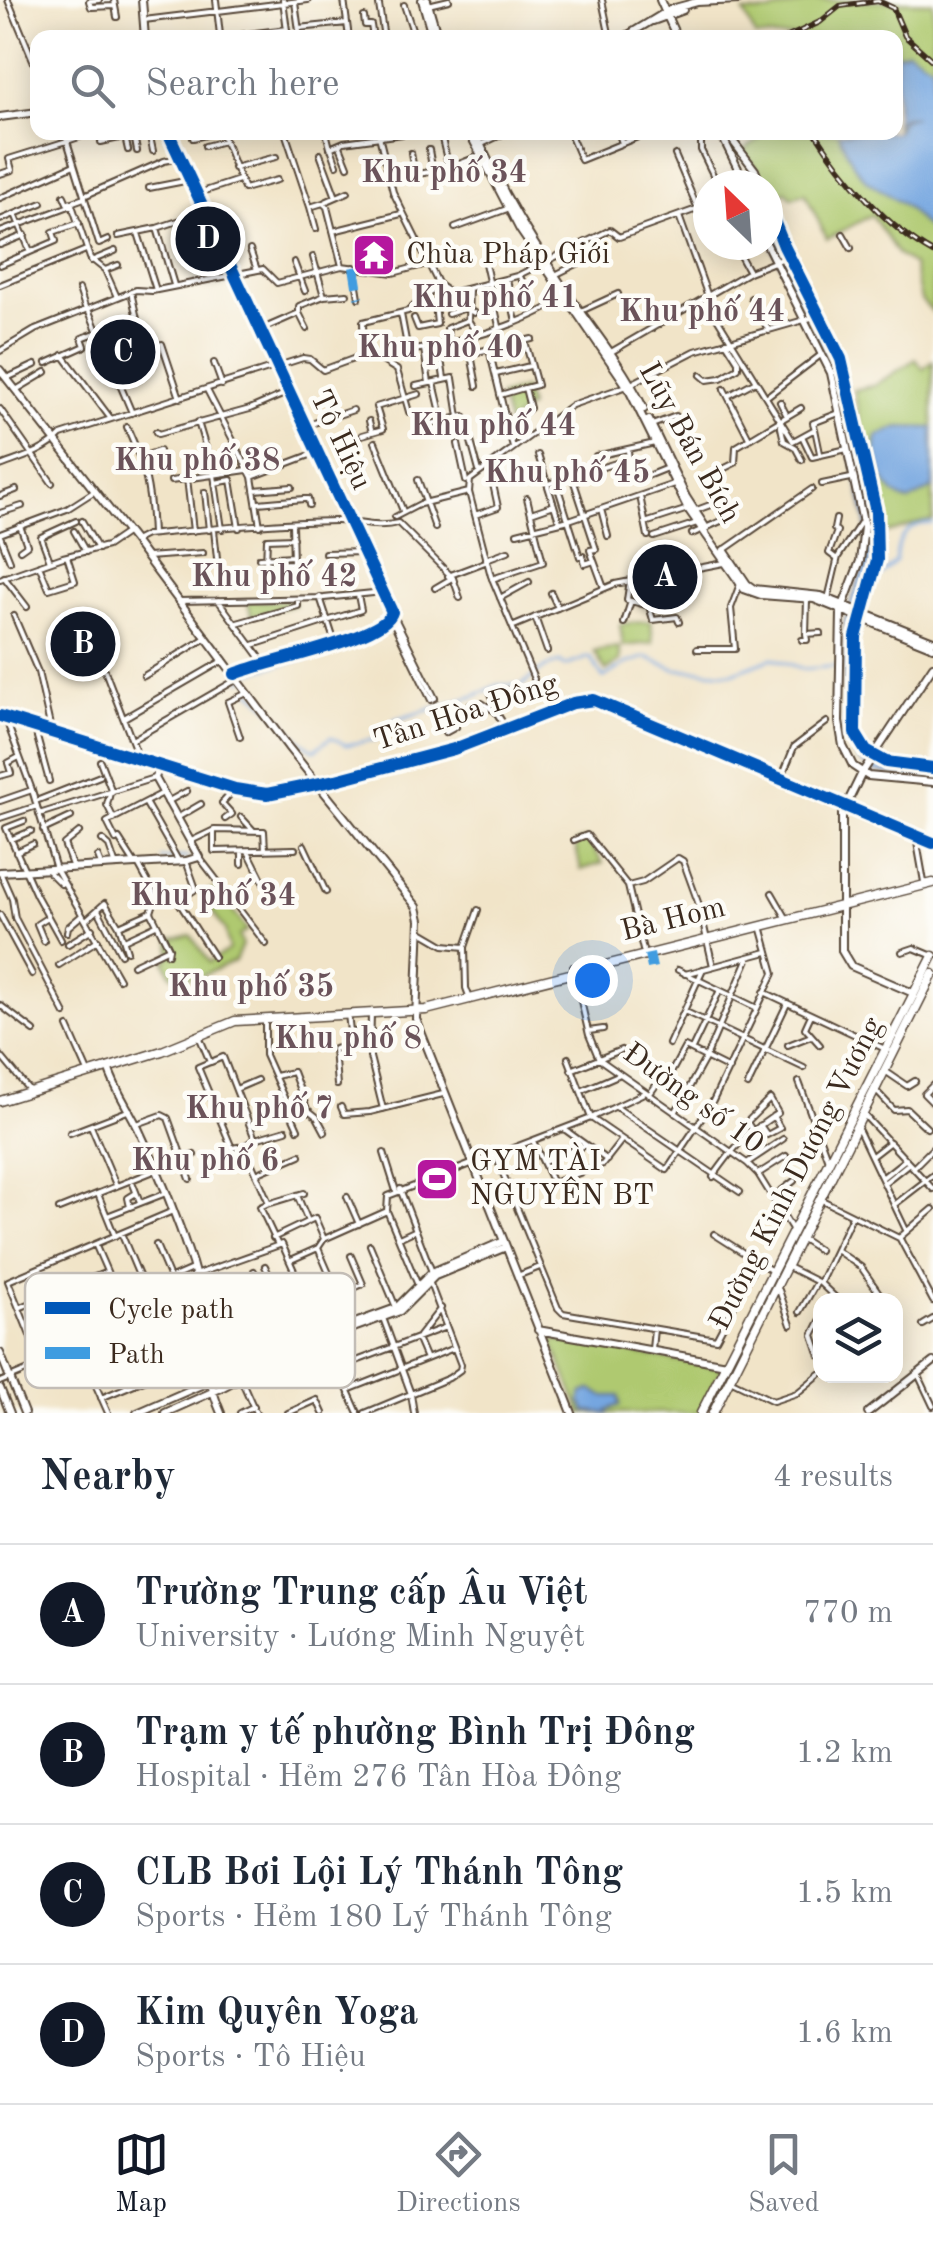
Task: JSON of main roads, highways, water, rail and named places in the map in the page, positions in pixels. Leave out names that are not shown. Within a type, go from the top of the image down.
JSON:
[{"type":"main road","name":"Bà Hom","points":[[0,1101],[235,1021],[417,1009],[929,884]]},
{"type":"main road","name":"Bà Hom","points":[[574,970],[786,918]]},
{"type":"main road","name":"Đường Kinh Dương Vương","points":[[709,1413],[720,1393],[728,1364],[775,1272],[878,1093],[933,956]]},
{"type":"main road","name":"Đường Kinh Dương Vương","points":[[709,1413],[790,1268],[798,1235],[824,1201],[859,1131],[933,964]]},
{"type":"main road","name":"Đường Kinh Dương Vương","points":[[720,1393],[734,1382],[830,1161],[887,1050],[933,974]]},
{"type":"main road","name":"Đường Kinh Dương Vương","points":[[919,996],[933,983]]},
{"type":"water","points":[[908,50],[933,66],[933,234],[905,206],[866,180],[841,140],[903,140],[903,119],[915,117],[903,117],[903,52]]},
{"type":"water","points":[[783,254],[842,371],[874,520],[873,559],[854,628],[855,739],[860,749],[878,762],[933,770],[933,780],[874,772],[859,761],[844,737],[845,621],[866,558],[866,523],[833,368],[779,260],[783,260]]},
{"type":"water","points":[[899,427],[933,428],[933,488],[909,501],[887,485],[876,455],[877,436]]},
{"type":"water","points":[[592,1389],[603,1396],[619,1396],[620,1405],[607,1410],[608,1413],[586,1411],[580,1401],[582,1393]]},
{"type":"waterway","points":[[879,577],[896,561],[901,539],[911,529],[933,524]]},
{"type":"waterway","points":[[242,681],[247,673],[322,654],[394,628]]},
{"type":"waterway","points":[[250,691],[315,750],[331,737],[346,745],[377,739],[395,720],[475,696],[498,685],[522,685],[544,668],[590,657],[603,678],[646,657],[675,669],[732,673],[772,658],[804,669],[840,666]]},
{"type":"waterway","points":[[162,859],[189,857]]},
{"type":"railway","points":[[803,30],[840,6],[878,1],[893,8],[902,30]]},
{"type":"railway","points":[[903,31],[933,61]]},
{"type":"railway","points":[[821,140],[867,200],[899,230],[933,253]]},
{"type":"place","name":"Kim Quyên Yoga","points":[[208,239]]},
{"type":"place","name":"Chùa Pháp Giới","points":[[374,255]]},
{"type":"place","name":"CLB Bơi Lội Lý Thánh Tông","points":[[123,352]]},
{"type":"place","name":"Trường Trung cấp Âu Việt","points":[[665,577]]},
{"type":"place","name":"Trạm y tế phường Bình Trị Đông","points":[[83,644]]},
{"type":"place","name":"GYM TÀI NGUYÊN BT","points":[[437,1179]]},
{"type":"district","name":"Khu phố 34","points":[[444,174]]},
{"type":"district","name":"Khu phố 41","points":[[495,299]]},
{"type":"district","name":"Khu phố 44","points":[[702,313]]},
{"type":"district","name":"Khu phố 40","points":[[440,349]]},
{"type":"district","name":"Khu phố 44","points":[[493,427]]},
{"type":"district","name":"Khu phố 38","points":[[197,462]]},
{"type":"district","name":"Khu phố 45","points":[[567,474]]},
{"type":"district","name":"Khu phố 42","points":[[274,578]]},
{"type":"district","name":"Khu phố 34","points":[[213,897]]},
{"type":"district","name":"Khu phố 35","points":[[251,988]]},
{"type":"district","name":"Khu phố 8","points":[[348,1040]]},
{"type":"district","name":"Khu phố 7","points":[[259,1110]]},
{"type":"district","name":"Khu phố 6","points":[[205,1162]]}]
